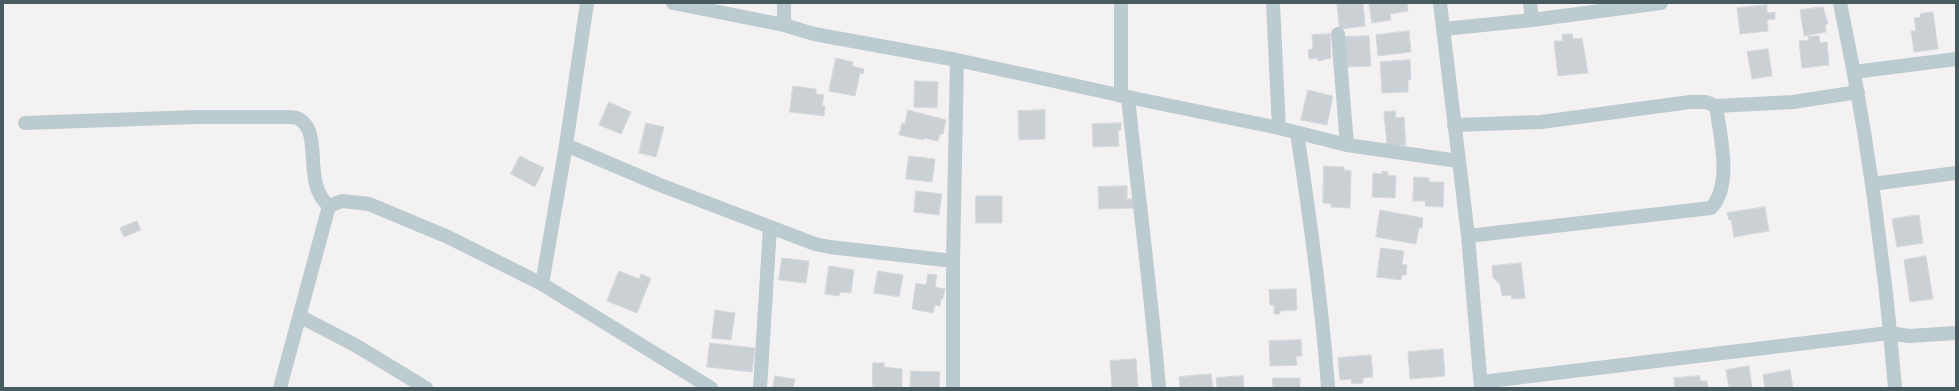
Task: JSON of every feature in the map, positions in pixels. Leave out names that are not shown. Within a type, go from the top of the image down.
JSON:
[{"type":"street","points":[[542,284],[566,145],[587,3]]},
{"type":"street","points":[[673,3],[784,25],[822,35],[957,60],[1125,97],[1279,128],[1347,145],[1458,161]]},
{"type":"street","points":[[784,3],[784,25]]},
{"type":"street","points":[[1121,3],[1125,97],[1153,321],[1159,388]]},
{"type":"street","points":[[1273,3],[1279,128]]},
{"type":"street","points":[[1440,3],[1468,236],[1481,385],[1889,333],[1909,336],[1956,333]]},
{"type":"street","points":[[1530,3],[1532,20]]},
{"type":"street","points":[[1444,29],[1532,20],[1661,3]]},
{"type":"street","points":[[1840,3],[1858,92],[1872,184],[1882,261],[1895,388]]},
{"type":"street","points":[[1338,34],[1347,145]]},
{"type":"street","points":[[1854,72],[1956,59]]},
{"type":"street","points":[[953,388],[953,261],[957,60]]},
{"type":"street","points":[[1454,125],[1541,122],[1690,102],[1706,102],[1716,106],[1793,102],[1858,92]]},
{"type":"street","points":[[1468,236],[1711,208],[1718,200],[1724,164],[1716,106]]},
{"type":"street","points":[[25,124],[195,117],[298,118],[310,133],[315,183],[323,201],[329,206]]},
{"type":"street","points":[[1297,133],[1316,263],[1328,388]]},
{"type":"street","points":[[566,145],[647,179],[815,244],[953,261]]},
{"type":"street","points":[[1872,184],[1956,173]]},
{"type":"street","points":[[329,206],[342,201],[350,201],[378,207],[448,237],[542,284],[711,388]]},
{"type":"street","points":[[280,388],[329,206]]},
{"type":"street","points":[[760,388],[770,227]]},
{"type":"street","points":[[300,317],[355,345],[426,388]]},
{"type":"building","points":[[1337,3],[1363,3],[1365,26],[1340,29]]},
{"type":"building","points":[[1369,3],[1407,3],[1408,11],[1390,14],[1391,20],[1372,23]]},
{"type":"building","points":[[1767,5],[1767,13],[1775,12],[1775,19],[1767,20],[1768,31],[1740,34],[1737,8]]},
{"type":"building","points":[[1823,7],[1828,24],[1825,25],[1826,32],[1804,36],[1800,10]]},
{"type":"building","points":[[1933,12],[1938,49],[1914,52],[1911,31],[1916,31],[1914,18],[1921,17],[1920,14]]},
{"type":"building","points":[[1409,31],[1411,52],[1378,56],[1376,35]]},
{"type":"building","points":[[1330,34],[1331,58],[1318,61],[1317,58],[1309,59],[1308,50],[1313,49],[1312,35]]},
{"type":"building","points":[[1572,34],[1573,39],[1582,38],[1588,73],[1558,76],[1554,41],[1563,41],[1562,35]]},
{"type":"building","points":[[1369,36],[1371,66],[1347,67],[1345,37]]},
{"type":"building","points":[[1819,36],[1820,43],[1827,42],[1829,65],[1802,68],[1799,41],[1809,40],[1808,37]]},
{"type":"building","points":[[1768,49],[1772,76],[1752,79],[1747,52]]},
{"type":"building","points":[[836,58],[853,62],[852,66],[864,69],[863,74],[860,73],[855,96],[829,91]]},
{"type":"building","points":[[1410,60],[1411,80],[1408,80],[1408,92],[1382,93],[1380,62]]},
{"type":"building","points":[[915,81],[938,82],[937,108],[914,107]]},
{"type":"building","points":[[793,86],[816,89],[816,94],[824,95],[822,106],[825,106],[824,116],[790,112]]},
{"type":"building","points":[[1308,90],[1333,96],[1327,125],[1301,120]]},
{"type":"building","points":[[609,102],[631,112],[621,134],[599,125]]},
{"type":"building","points":[[908,110],[946,120],[943,134],[940,134],[938,141],[924,138],[923,140],[899,135],[902,123],[905,124]]},
{"type":"building","points":[[1045,110],[1045,139],[1019,140],[1018,111]]},
{"type":"building","points":[[1395,111],[1396,118],[1404,117],[1406,145],[1387,146],[1384,112]]},
{"type":"building","points":[[646,123],[664,127],[656,157],[639,153]]},
{"type":"building","points":[[1121,123],[1121,130],[1118,130],[1119,146],[1093,147],[1092,124]]},
{"type":"building","points":[[520,156],[544,168],[535,187],[511,174]]},
{"type":"building","points":[[909,156],[935,159],[932,182],[906,179]]},
{"type":"building","points":[[1324,166],[1344,167],[1344,170],[1351,171],[1350,208],[1331,207],[1331,204],[1323,203]]},
{"type":"building","points":[[1382,171],[1388,172],[1387,175],[1396,176],[1395,198],[1372,197],[1373,173],[1382,174]]},
{"type":"building","points":[[1414,177],[1429,178],[1429,182],[1444,182],[1443,207],[1425,206],[1426,201],[1413,201]]},
{"type":"building","points":[[1127,186],[1127,199],[1136,199],[1137,208],[1099,209],[1098,187]]},
{"type":"building","points":[[916,191],[942,194],[939,215],[914,212]]},
{"type":"building","points":[[976,196],[1002,196],[1002,223],[976,223]]},
{"type":"building","points":[[1765,207],[1769,231],[1734,237],[1731,220],[1729,220],[1727,213]]},
{"type":"building","points":[[1380,210],[1423,218],[1422,228],[1419,228],[1416,244],[1376,237]]},
{"type":"building","points":[[1919,215],[1923,243],[1897,247],[1892,219]]},
{"type":"building","points":[[137,221],[141,230],[124,237],[120,228]]},
{"type":"building","points":[[1381,248],[1404,251],[1402,264],[1407,265],[1406,275],[1402,275],[1401,280],[1377,277]]},
{"type":"building","points":[[1926,256],[1933,299],[1910,302],[1904,260]]},
{"type":"building","points":[[782,258],[809,261],[806,283],[779,280]]},
{"type":"building","points":[[1521,263],[1525,298],[1512,299],[1511,295],[1502,296],[1500,284],[1493,278],[1492,266]]},
{"type":"building","points":[[829,266],[854,270],[851,293],[840,292],[839,296],[825,294]]},
{"type":"building","points":[[619,271],[639,279],[641,274],[651,278],[637,313],[607,301]]},
{"type":"building","points":[[878,271],[903,275],[899,297],[874,293]]},
{"type":"building","points":[[928,274],[937,275],[935,287],[945,289],[940,306],[935,305],[933,313],[912,309],[916,283],[926,285]]},
{"type":"building","points":[[1296,289],[1297,310],[1280,311],[1280,314],[1274,314],[1274,305],[1270,305],[1269,290]]},
{"type":"building","points":[[715,310],[735,313],[731,340],[712,338]]},
{"type":"building","points":[[1301,340],[1302,356],[1296,356],[1297,365],[1270,366],[1269,341]]},
{"type":"building","points":[[710,343],[755,348],[752,372],[707,367]]},
{"type":"building","points":[[1443,349],[1445,376],[1410,379],[1408,352]]},
{"type":"building","points":[[1371,355],[1373,377],[1363,378],[1363,383],[1352,384],[1351,379],[1340,380],[1338,358]]},
{"type":"building","points":[[1136,359],[1138,388],[1112,388],[1110,361]]},
{"type":"building","points":[[873,363],[884,363],[884,367],[902,369],[902,388],[873,388]]},
{"type":"building","points":[[1749,366],[1752,388],[1729,388],[1726,370]]},
{"type":"building","points":[[1790,370],[1793,388],[1765,388],[1763,375]]},
{"type":"building","points":[[911,371],[940,372],[939,388],[910,388]]},
{"type":"building","points":[[1211,374],[1213,388],[1180,388],[1179,377]]},
{"type":"building","points":[[775,376],[795,379],[793,388],[773,388]]},
{"type":"building","points":[[1243,376],[1244,388],[1217,388],[1216,378]]},
{"type":"building","points":[[1700,376],[1700,381],[1707,381],[1708,388],[1675,388],[1674,378]]},
{"type":"building","points":[[1273,378],[1300,378],[1300,388],[1273,388]]}]
